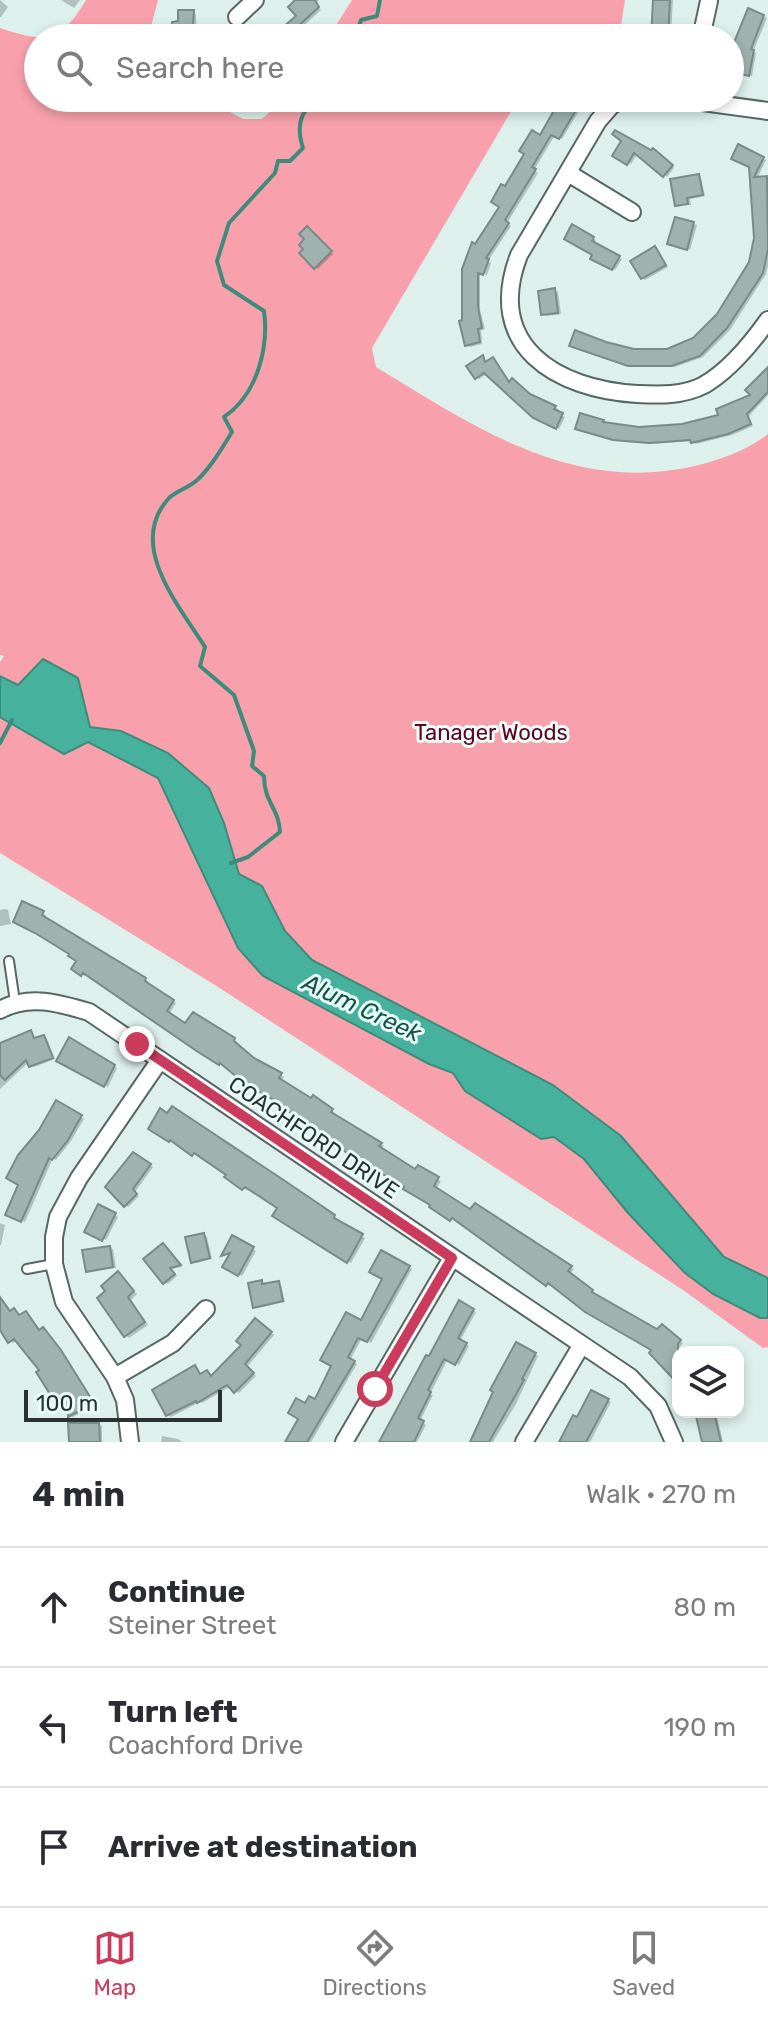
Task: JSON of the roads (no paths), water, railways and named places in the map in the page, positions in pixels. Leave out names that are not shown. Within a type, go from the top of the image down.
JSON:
[{"type":"street","points":[[237,17],[255,0]]},
{"type":"street","points":[[704,24],[709,1]]},
{"type":"street","points":[[744,108],[768,111]]},
{"type":"street","points":[[606,112],[519,255],[510,279],[509,316],[519,340],[548,369],[571,379],[615,392],[669,396],[702,387],[730,367],[768,320]]},
{"type":"street","points":[[568,173],[632,212]]},
{"type":"street","name":"COACHFORD DRIVE","points":[[8,1006],[53,1001],[89,1012],[630,1377],[658,1406],[674,1442]]},
{"type":"street","points":[[130,1442],[125,1400],[115,1377],[64,1302],[54,1264],[54,1237],[58,1217],[79,1178],[160,1060]]},
{"type":"street","points":[[344,1442],[452,1258]]},
{"type":"street","points":[[115,1377],[173,1343],[206,1309]]},
{"type":"street","points":[[524,1442],[581,1346]]},
{"type":"lane","points":[[8,1006],[9,961]]},
{"type":"lane","points":[[27,1269],[54,1264]]},
{"type":"water","name":"Alum Creek","points":[[43,659],[78,678],[90,727],[121,731],[168,753],[209,788],[224,823],[239,874],[262,886],[285,931],[312,960],[553,1085],[621,1136],[724,1257],[768,1278],[768,1318],[760,1318],[713,1294],[685,1273],[628,1213],[584,1159],[554,1137],[541,1139],[465,1091],[453,1073],[429,1064],[263,976],[238,948],[158,778],[88,742],[64,754],[0,717],[0,676],[18,685]]},
{"type":"waterway","points":[[360,24],[361,20],[377,16],[380,0]]},
{"type":"waterway","points":[[231,863],[248,857],[280,832],[279,824],[266,793],[264,776],[252,766],[254,751],[234,695],[200,666],[205,647],[161,574],[153,535],[157,516],[169,498],[196,481],[220,451],[232,432],[224,417],[245,396],[258,370],[264,340],[264,311],[224,285],[217,261],[229,223],[275,173],[278,161],[290,161],[303,148],[300,133],[305,112]]},
{"type":"waterway","points":[[0,743],[12,720]]},
{"type":"park label","name":"Tanager Woods","points":[[491,732]]}]
